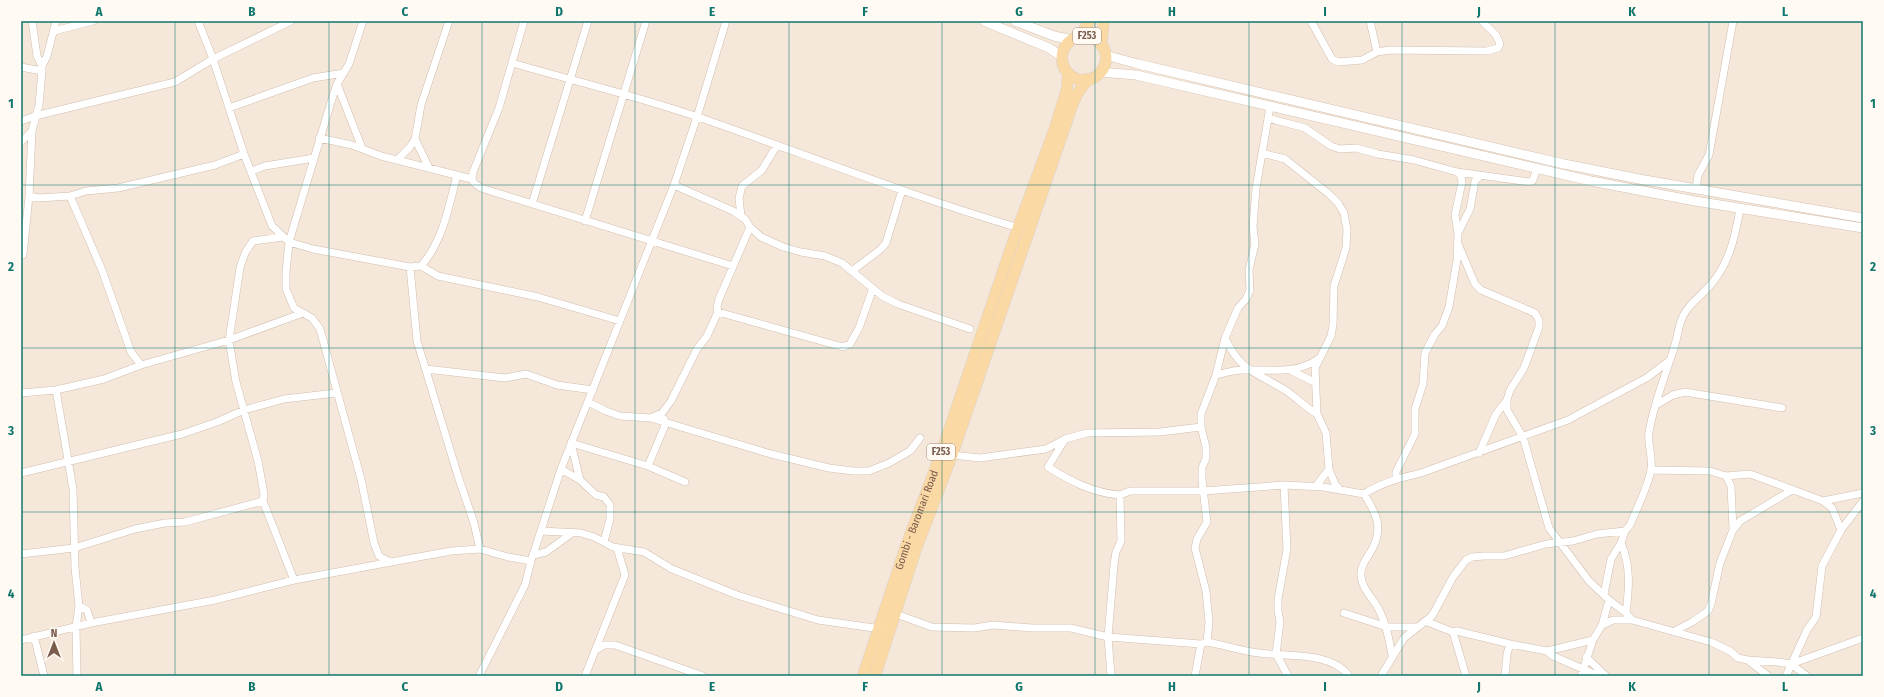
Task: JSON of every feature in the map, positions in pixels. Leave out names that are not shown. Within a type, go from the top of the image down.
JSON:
[{"type":"main road","points":[[984,21],[1049,48],[1062,58]]},
{"type":"main road","points":[[1015,21],[1054,36],[1075,38]]},
{"type":"main road","name":"F253","points":[[1024,230],[1067,89],[1068,73],[1063,63],[1063,50],[1090,21]]},
{"type":"main road","name":"F253","points":[[1024,230],[1077,94],[1088,79],[1100,72],[1106,61],[1103,50],[1104,21]]},
{"type":"main road","name":"F253","points":[[1075,38],[1093,38],[1103,50]]},
{"type":"main road","points":[[1103,50],[1138,64],[1550,160],[1696,189],[1863,218]]},
{"type":"main road","points":[[1100,72],[1136,75],[1598,182],[1740,208],[1863,228]]},
{"type":"main road","points":[[1068,73],[1074,78],[1088,79]]},
{"type":"main road","name":"Gombi - Baromari Road","points":[[875,676],[916,549],[952,455],[1024,230]]},
{"type":"main road","name":"Gombi - Baromari Road","points":[[863,676],[906,546],[1024,230]]},
{"type":"street","points":[[32,21],[37,56],[42,69]]},
{"type":"street","points":[[23,255],[29,196],[32,130],[39,105],[42,69],[56,21]]},
{"type":"street","points":[[54,31],[93,21]]},
{"type":"street","points":[[198,21],[213,59],[244,154],[272,226],[286,240]]},
{"type":"street","points":[[21,121],[35,116],[175,82],[213,59],[291,21]]},
{"type":"street","points":[[363,21],[349,64],[337,84],[286,240],[286,289],[294,308],[312,318],[320,329],[336,393],[361,479],[374,543],[379,556],[390,562]]},
{"type":"street","points":[[397,160],[410,147],[414,139],[421,105],[449,21]]},
{"type":"street","points":[[524,21],[499,108],[478,158],[472,179],[474,184],[481,188],[585,221],[733,266]]},
{"type":"street","points":[[532,204],[568,80],[588,21]]},
{"type":"street","points":[[585,221],[622,94],[646,21]]},
{"type":"street","points":[[480,676],[484,664],[525,585],[532,558],[561,469],[674,185],[697,117],[726,21]]},
{"type":"street","points":[[1312,21],[1332,59],[1338,62],[1362,60],[1376,52],[1390,50],[1487,51],[1498,48],[1500,44],[1496,35],[1482,21]]},
{"type":"street","points":[[1370,21],[1376,52]]},
{"type":"street","points":[[1696,189],[1698,175],[1708,155],[1733,21]]},
{"type":"street","points":[[512,63],[697,117],[949,207],[1024,230]]},
{"type":"street","points":[[21,67],[29,69],[42,69]]},
{"type":"street","points":[[21,71],[29,69]]},
{"type":"street","points":[[229,108],[312,78],[344,73]]},
{"type":"street","points":[[337,84],[362,148]]},
{"type":"street","points":[[1195,676],[1209,622],[1206,591],[1195,548],[1197,539],[1207,522],[1202,468],[1206,458],[1206,447],[1201,427],[1201,414],[1216,375],[1225,338],[1238,308],[1246,299],[1250,290],[1249,270],[1255,244],[1253,227],[1256,188],[1270,107]]},
{"type":"street","points":[[1268,118],[1305,128],[1331,146],[1340,149],[1356,148],[1378,154],[1414,160],[1457,172],[1530,182],[1533,180],[1537,168]]},
{"type":"street","points":[[21,142],[32,130]]},
{"type":"street","points":[[319,138],[362,148],[397,160],[472,179]]},
{"type":"street","points":[[414,139],[429,168]]},
{"type":"street","points":[[741,216],[739,198],[742,186],[762,170],[777,145]]},
{"type":"street","points":[[1262,153],[1285,159],[1329,194],[1338,203],[1344,213],[1347,230],[1346,248],[1334,286],[1333,325],[1331,336],[1314,368],[1317,414],[1326,433],[1329,469],[1335,484],[1340,490]]},
{"type":"street","points":[[29,196],[39,198],[70,196],[86,191],[118,188],[215,165],[244,154]]},
{"type":"street","points":[[251,171],[265,166],[314,158]]},
{"type":"street","points":[[1396,479],[1396,472],[1415,434],[1415,409],[1423,384],[1425,353],[1435,334],[1442,326],[1449,307],[1458,244],[1455,215],[1462,182],[1461,176],[1457,172]]},
{"type":"street","points":[[422,266],[428,258],[444,225],[457,175]]},
{"type":"street","points":[[1458,233],[1470,209],[1475,181],[1480,176]]},
{"type":"street","points":[[674,185],[733,211],[741,216],[761,236],[783,247],[825,256],[842,263],[882,296],[898,304],[970,329]]},
{"type":"street","points":[[852,271],[881,250],[886,243],[902,190]]},
{"type":"street","points":[[70,196],[102,270],[131,352],[141,365]]},
{"type":"street","points":[[1582,673],[1586,657],[1593,640],[1602,625],[1611,559],[1621,543],[1624,531],[1630,525],[1651,470],[1652,452],[1649,434],[1681,319],[1686,309],[1714,280],[1730,252],[1737,229],[1740,208]]},
{"type":"street","points":[[650,418],[662,413],[679,387],[697,349],[707,336],[718,312],[717,307],[719,299],[750,226]]},
{"type":"street","points":[[294,580],[263,501],[264,494],[258,461],[236,382],[229,340],[240,268],[245,253],[253,241],[286,240],[313,249],[410,267],[422,266],[438,276],[538,297],[620,321]]},
{"type":"street","points":[[1458,244],[1475,284],[1481,290],[1535,313],[1539,320],[1539,327],[1524,368],[1510,390],[1507,400],[1496,414],[1479,453]]},
{"type":"street","points":[[410,267],[417,341],[458,476],[474,523],[480,549]]},
{"type":"street","points":[[718,312],[843,347],[850,344],[859,328],[873,288]]},
{"type":"street","points":[[21,393],[56,390],[104,379],[141,365],[229,340],[303,313]]},
{"type":"street","points":[[1225,338],[1238,360],[1249,370],[1285,390],[1317,414]]},
{"type":"street","points":[[1216,375],[1230,371],[1292,370],[1307,366],[1318,359]]},
{"type":"street","points":[[1065,439],[1048,466],[1067,478],[1107,494],[1120,495],[1130,491],[1203,491],[1284,485],[1316,486],[1364,494],[1379,485],[1421,473],[1568,420],[1648,377],[1670,360]]},
{"type":"street","points":[[426,369],[505,378],[526,374],[557,385],[593,390]]},
{"type":"street","points":[[1292,370],[1314,382]]},
{"type":"street","points":[[1648,377],[1665,374]]},
{"type":"street","points":[[56,390],[73,489],[74,548],[79,606],[76,627],[77,676]]},
{"type":"street","points":[[1656,406],[1673,395],[1685,392],[1782,408]]},
{"type":"street","points":[[21,473],[182,434],[217,422],[244,410],[284,399],[336,393]]},
{"type":"street","points":[[1507,400],[1508,410],[1523,437],[1549,528],[1589,581],[1632,620]]},
{"type":"street","points":[[588,402],[620,416],[650,418],[771,454],[829,468],[853,471],[869,471],[889,464],[910,451],[920,438]]},
{"type":"street","points":[[648,466],[666,423],[662,413]]},
{"type":"street","points":[[952,455],[980,458],[1046,449],[1065,439],[1087,433],[1160,432],[1201,427]]},
{"type":"street","points":[[571,443],[648,466],[686,482]]},
{"type":"street","points":[[571,443],[580,480]]},
{"type":"street","points":[[561,469],[580,480],[596,495],[604,497],[610,505],[610,519],[604,542]]},
{"type":"street","points":[[1316,486],[1329,469]]},
{"type":"street","points":[[1651,470],[1710,471],[1726,476],[1750,474],[1824,501],[1832,508],[1841,530]]},
{"type":"street","points":[[1726,476],[1731,486],[1733,530]]},
{"type":"street","points":[[1284,485],[1287,549],[1278,599],[1280,622],[1276,654],[1288,676]]},
{"type":"street","points":[[1673,632],[1692,622],[1708,611],[1711,604],[1720,563],[1733,530],[1740,521],[1792,490]]},
{"type":"street","points":[[1824,501],[1863,493]]},
{"type":"street","points":[[1364,494],[1374,510],[1378,535],[1375,546],[1364,563],[1360,573],[1361,583],[1378,607],[1386,627],[1392,655]]},
{"type":"street","points":[[1111,676],[1108,637],[1114,564],[1116,552],[1121,541],[1120,495]]},
{"type":"street","points":[[21,554],[74,548],[135,529],[165,523],[185,522],[263,501]]},
{"type":"street","points":[[1786,676],[1807,630],[1816,617],[1822,566],[1841,530],[1863,501]]},
{"type":"street","points":[[541,531],[587,535],[617,548],[644,552],[672,569],[737,595],[818,620],[878,628],[890,633]]},
{"type":"street","points":[[1382,676],[1392,655],[1404,638],[1432,616],[1453,577],[1466,560],[1472,557],[1504,556],[1546,544],[1597,534],[1624,531]]},
{"type":"street","points":[[21,640],[91,623],[215,600],[294,580],[451,550],[480,549],[508,557],[532,558],[546,552],[572,533]]},
{"type":"street","points":[[1621,543],[1628,564],[1629,589],[1626,613]]},
{"type":"street","points":[[585,676],[625,575],[617,548]]},
{"type":"street","points":[[79,606],[87,610],[91,623]]},
{"type":"street","points":[[1344,613],[1386,627],[1417,627]]},
{"type":"street","points":[[896,614],[932,627],[974,628],[993,625],[1071,628],[1108,637],[1204,643],[1260,654],[1276,654],[1325,660],[1346,671],[1349,676]]},
{"type":"street","points":[[1602,625],[1613,620],[1632,620],[1711,642],[1730,651],[1738,658],[1791,664],[1863,638]]},
{"type":"street","points":[[1425,621],[1453,632],[1457,631],[1546,651],[1593,640]]},
{"type":"street","points":[[1453,632],[1466,676]]},
{"type":"street","points":[[34,636],[44,676]]},
{"type":"street","points":[[1505,676],[1507,654],[1510,644]]},
{"type":"street","points":[[596,650],[604,645],[615,645],[703,676]]},
{"type":"street","points":[[1546,651],[1582,673],[1599,676]]},
{"type":"street","points":[[1586,657],[1606,676]]},
{"type":"street","points":[[1748,660],[1768,676]]},
{"type":"street","points":[[1791,664],[1807,676]]},
{"type":"shaded area","points":[[21,21],[1863,21],[1863,676],[21,676]]}]
